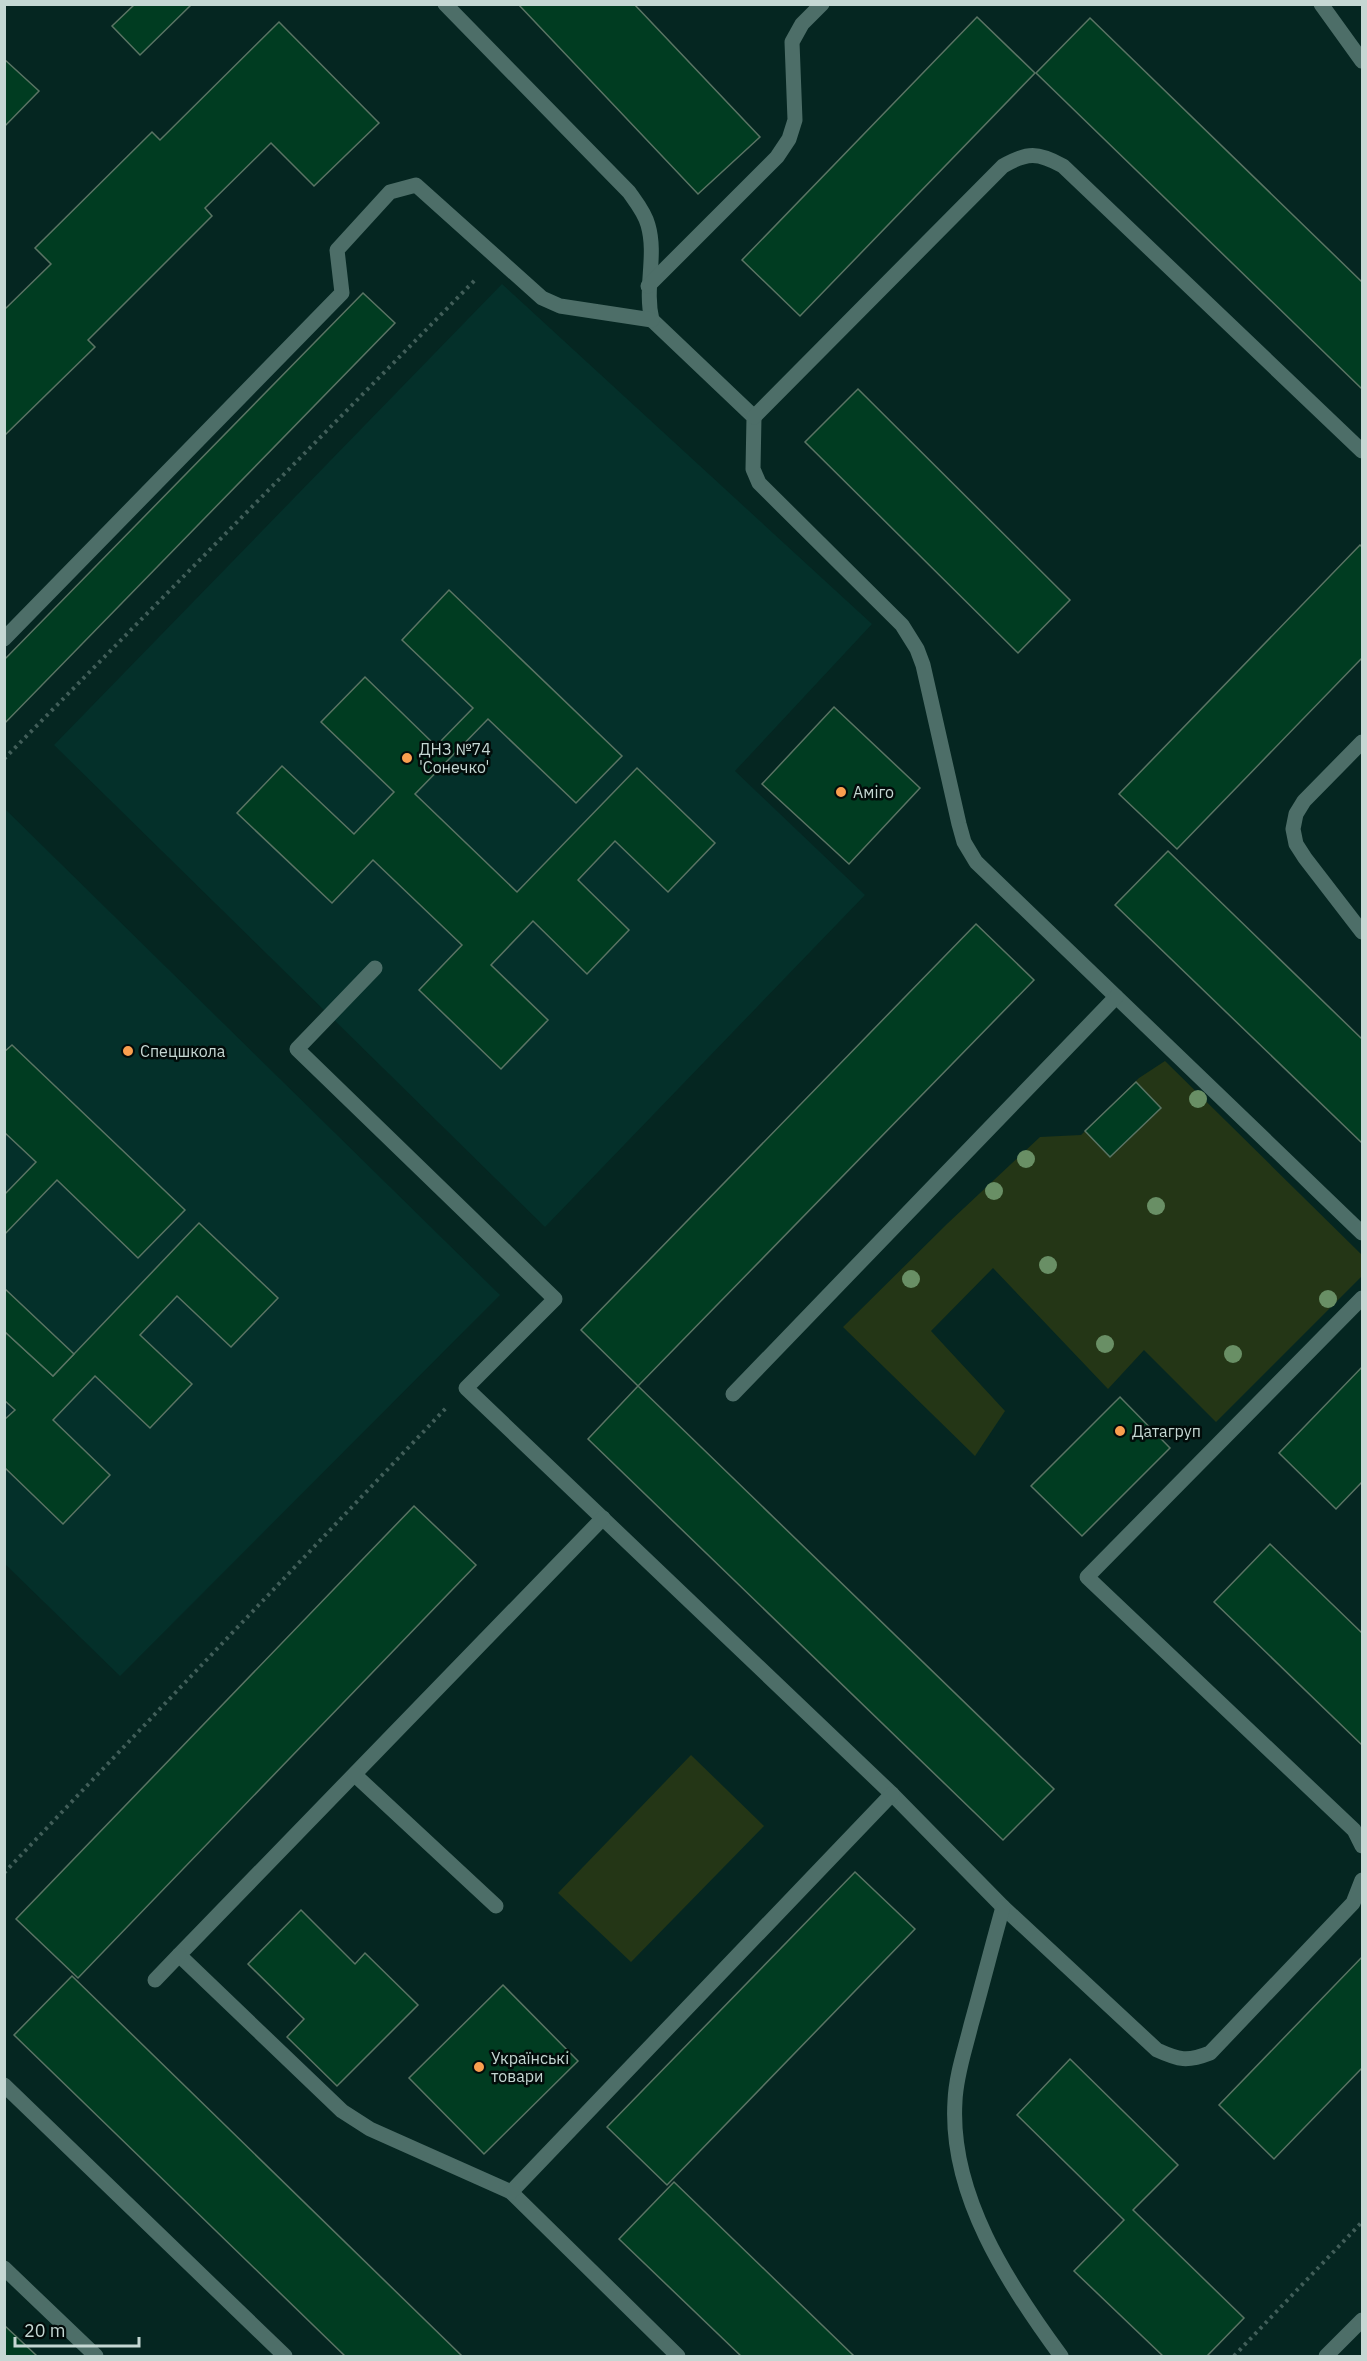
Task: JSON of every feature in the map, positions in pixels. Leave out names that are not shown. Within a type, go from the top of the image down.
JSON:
[{"type":"street","points":[[445,4],[629,192],[648,225],[651,249],[648,305],[652,320],[754,417]]},
{"type":"street","points":[[648,286],[777,157],[789,139],[795,120],[792,42],[802,24],[822,4]]},
{"type":"street","points":[[1322,4],[1362,61]]},
{"type":"street","points":[[1362,451],[1063,166],[1048,157],[1032,154],[1019,156],[1003,166],[754,417],[753,469],[759,483],[902,625],[917,649],[959,824],[964,842],[976,862],[1362,1233]]},
{"type":"street","points":[[4,639],[342,293],[337,250],[390,192],[416,185],[542,298],[560,306],[652,320]]},
{"type":"street","points":[[1362,742],[1305,801],[1296,814],[1293,829],[1296,844],[1305,858],[1362,932]]},
{"type":"street","points":[[375,968],[297,1049],[555,1299],[466,1388],[892,1794],[1003,1907],[1157,2050],[1177,2060],[1196,2059],[1210,2053],[1353,1903],[1362,1880]]},
{"type":"street","points":[[733,1395],[1116,997]]},
{"type":"street","points":[[1362,1298],[1087,1577],[1354,1830],[1362,1846]]},
{"type":"street","points":[[155,1980],[603,1518]]},
{"type":"street","points":[[355,1775],[496,1906]]},
{"type":"street","points":[[511,2192],[892,1794]]},
{"type":"street","points":[[1003,1907],[957,2080],[954,2123],[958,2151],[979,2221],[1024,2302],[1061,2356]]},
{"type":"street","points":[[179,1955],[342,2112],[370,2129],[511,2192],[678,2356]]},
{"type":"street","points":[[4,2085],[285,2356]]},
{"type":"street","points":[[4,2268],[96,2356]]},
{"type":"street","points":[[1326,2356],[1362,2320]]},
{"type":"path","points":[[4,759],[498,257]]},
{"type":"path","points":[[4,1873],[466,1388]]},
{"type":"path","points":[[1234,2356],[1362,2222]]},
{"type":"shaded area","name":"ДНЗ №74 'Сонечко'","points":[[502,284],[872,624],[735,771],[865,895],[545,1227],[54,745]]},
{"type":"shaded area","name":"Спецшкола","points":[[4,808],[500,1295],[120,1676],[5,1564]]},
{"type":"shaded area","points":[[1165,1061],[1362,1255],[1362,1276],[1216,1422],[1144,1350],[1108,1389],[993,1268],[931,1331],[1005,1411],[975,1456],[843,1327],[948,1223],[1040,1137],[1081,1135],[1139,1078]]},
{"type":"shaded area","points":[[691,1755],[764,1826],[631,1962],[558,1893]]},
{"type":"building","points":[[135,4],[192,4],[140,55],[112,26]]},
{"type":"building","points":[[518,4],[634,4],[760,137],[698,194]]},
{"type":"building","points":[[977,17],[1035,73],[800,316],[742,260]]},
{"type":"building","points":[[1090,18],[1362,282],[1362,389],[1036,73]]},
{"type":"building","points":[[279,22],[379,123],[314,186],[271,143],[205,208],[212,216],[88,340],[95,347],[4,436],[4,310],[51,264],[35,248],[152,132],[160,140]]},
{"type":"building","points":[[4,59],[39,91],[4,127]]},
{"type":"building","points":[[363,293],[395,323],[4,724],[4,660]]},
{"type":"building","points":[[858,389],[1070,600],[1018,653],[805,442]]},
{"type":"building","points":[[1360,545],[1362,547],[1362,658],[1177,849],[1119,794]]},
{"type":"building","points":[[449,590],[622,756],[576,803],[488,719],[415,794],[517,892],[637,768],[715,843],[668,892],[615,841],[578,880],[629,930],[587,974],[533,921],[491,965],[548,1020],[501,1069],[419,990],[462,945],[373,860],[332,903],[237,813],[282,766],[354,834],[394,792],[321,722],[365,677],[436,746],[473,708],[402,640]]},
{"type":"building","points":[[834,707],[920,788],[849,864],[762,784]]},
{"type":"building","points":[[1168,851],[1362,1039],[1362,1143],[1115,905]]},
{"type":"building","points":[[976,924],[1034,980],[638,1386],[581,1330]]},
{"type":"building","points":[[12,1045],[185,1210],[138,1258],[57,1180],[4,1235],[4,1195],[36,1162],[4,1132],[4,1052]]},
{"type":"building","points":[[1136,1082],[1161,1108],[1110,1157],[1085,1131]]},
{"type":"building","points":[[199,1223],[278,1298],[231,1347],[177,1296],[140,1335],[192,1384],[150,1428],[95,1376],[53,1420],[110,1475],[63,1524],[4,1467],[4,1420],[15,1410],[4,1400],[4,1331],[53,1376]]},
{"type":"building","points":[[4,1288],[74,1354],[53,1376],[4,1331]]},
{"type":"building","points":[[1362,1367],[1362,1482],[1336,1509],[1279,1453]]},
{"type":"building","points":[[638,1386],[1054,1789],[1003,1840],[588,1439]]},
{"type":"building","points":[[1120,1397],[1170,1448],[1082,1536],[1031,1486]]},
{"type":"building","points":[[414,1506],[476,1565],[78,1978],[16,1919]]},
{"type":"building","points":[[1270,1544],[1362,1633],[1362,1745],[1214,1602]]},
{"type":"building","points":[[855,1872],[915,1929],[667,2185],[607,2127]]},
{"type":"building","points":[[301,1910],[355,1964],[365,1953],[418,2005],[337,2086],[287,2037],[304,2019],[248,1964]]},
{"type":"building","points":[[1362,1957],[1362,2068],[1274,2159],[1219,2105]]},
{"type":"building","points":[[72,1976],[462,2356],[345,2356],[14,2035]]},
{"type":"building","points":[[503,1985],[578,2061],[484,2154],[409,2078]]},
{"type":"building","points":[[1070,2059],[1178,2165],[1133,2210],[1244,2318],[1207,2356],[1163,2356],[1074,2271],[1124,2220],[1017,2115]]},
{"type":"building","points":[[674,2182],[854,2356],[741,2356],[619,2239]]},
{"type":"building","points":[[4,2325],[37,2356],[4,2356]]},
{"type":"place","name":"ДНЗ №74 'Сонечко'","points":[[407,758]]},
{"type":"place","name":"Аміго","points":[[841,792]]},
{"type":"place","name":"Спецшкола","points":[[128,1051]]},
{"type":"place","name":"Датагруп","points":[[1120,1431]]},
{"type":"place","name":"Українські товари","points":[[479,2067]]}]
